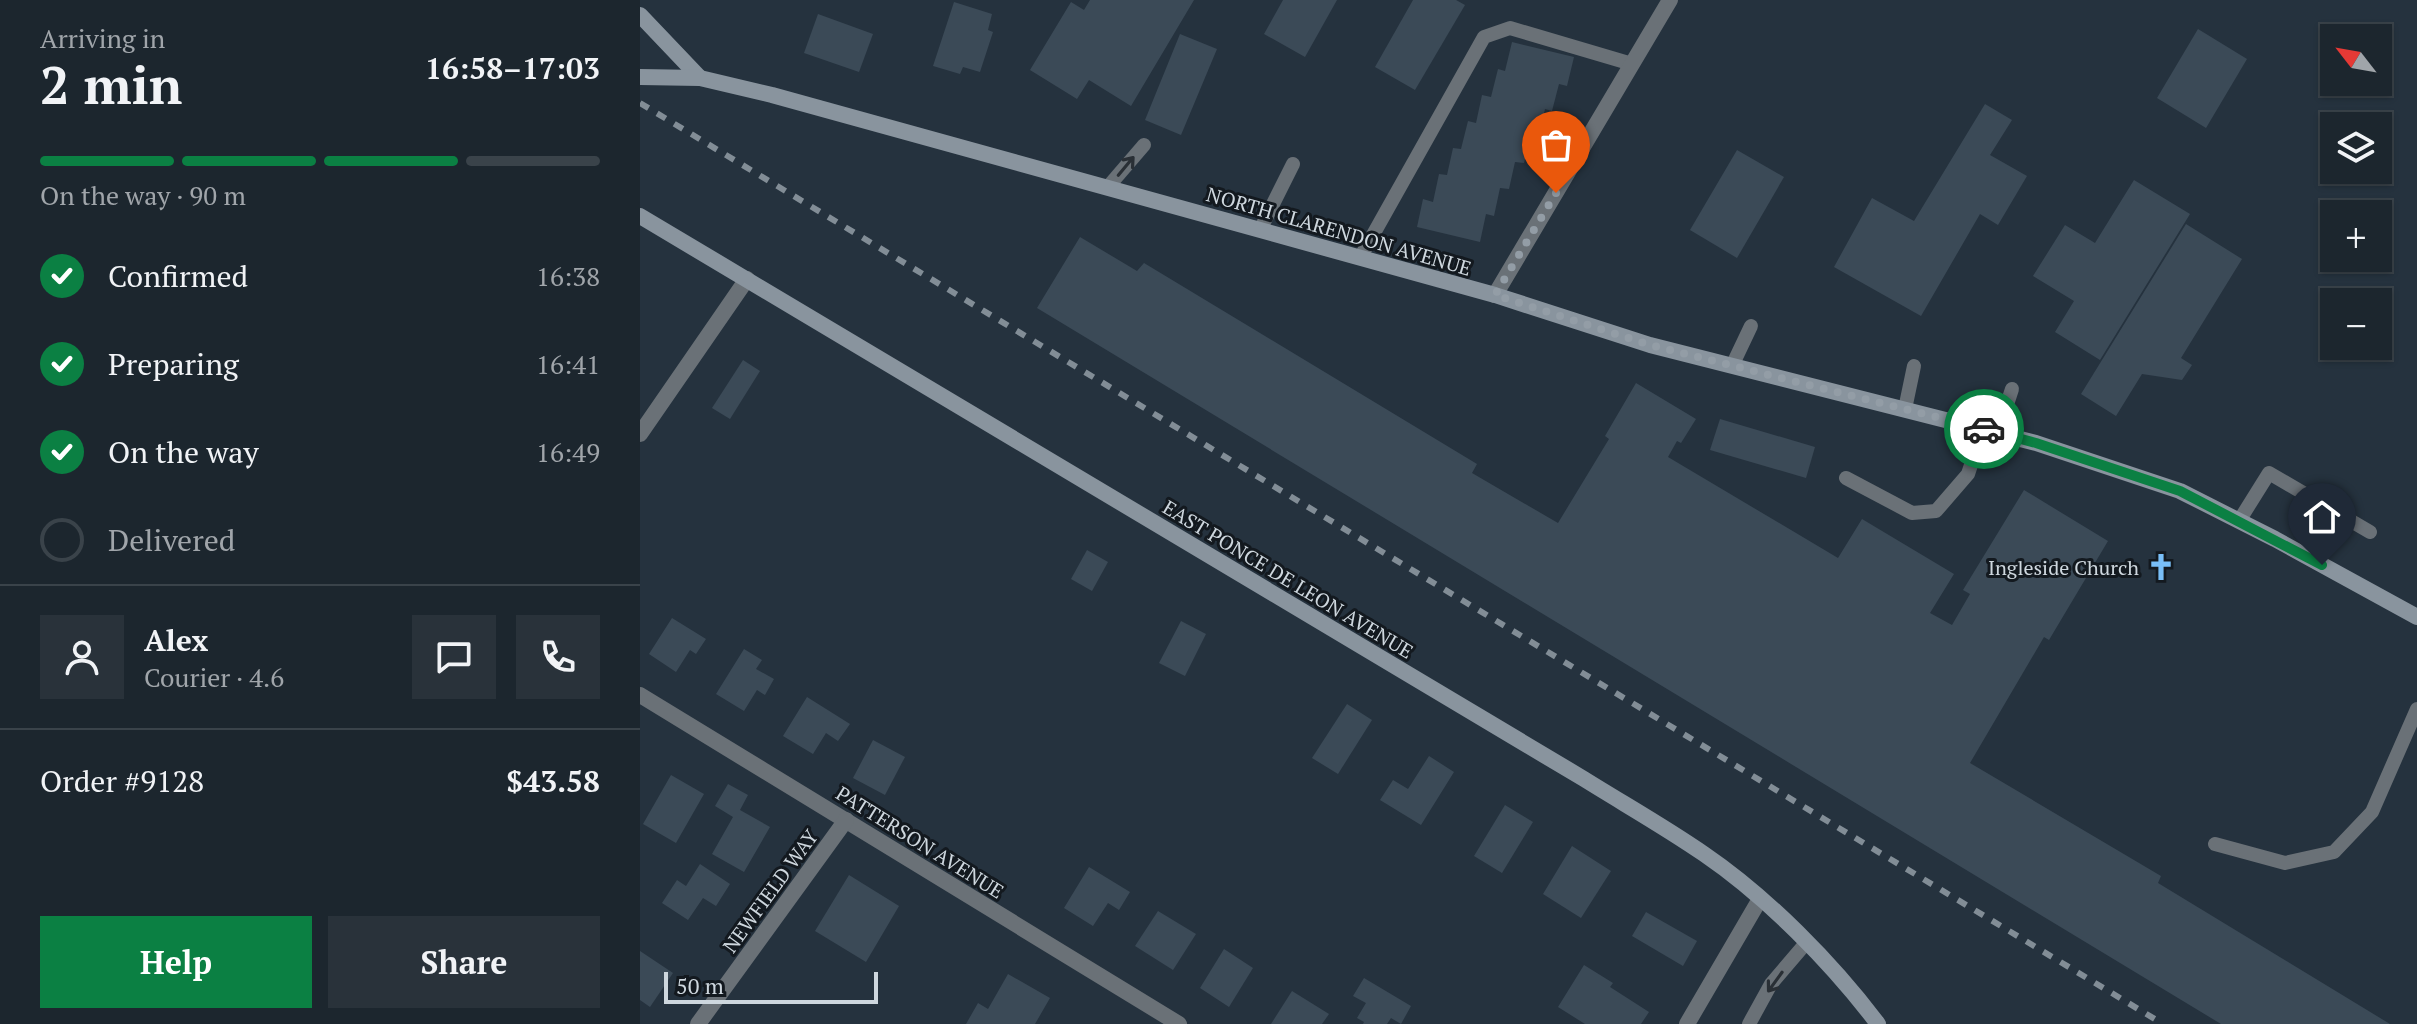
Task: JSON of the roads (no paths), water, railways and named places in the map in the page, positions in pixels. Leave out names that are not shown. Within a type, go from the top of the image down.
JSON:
[{"type":"street","points":[[1495,295],[1670,0]]},
{"type":"street","points":[[640,15],[700,78]]},
{"type":"street","name":"NORTH CLARENDON AVENUE","points":[[640,77],[700,78],[772,95],[1495,295],[1650,345],[1991,430],[2180,491],[2417,617]]},
{"type":"street","name":"EAST PONCE DE LEON AVENUE","points":[[640,216],[1584,779],[1704,854],[1760,899],[1806,943],[1837,974],[1878,1024]]},
{"type":"street","points":[[640,434],[747,279]]},
{"type":"street","name":"PATTERSON AVENUE","points":[[640,695],[1179,1024]]},
{"type":"street","name":"NEWFIELD WAY","points":[[698,1024],[846,820]]},
{"type":"street","points":[[1687,1024],[1760,899]]},
{"type":"lane","points":[[1360,258],[1484,37],[1510,28],[1632,64]]},
{"type":"lane","points":[[1107,188],[1144,145]]},
{"type":"lane","points":[[1260,230],[1293,164]]},
{"type":"lane","points":[[1732,366],[1751,326]]},
{"type":"lane","points":[[1905,409],[1914,366]]},
{"type":"lane","points":[[1846,478],[1912,513],[1936,511],[1968,474],[2012,389]]},
{"type":"lane","points":[[2239,521],[2269,473],[2370,532]]},
{"type":"lane","points":[[2215,844],[2285,863],[2334,852],[2372,812],[2417,709]]},
{"type":"lane","points":[[1749,1024],[1771,984],[1806,943]]},
{"type":"railway","points":[[640,103],[2163,1024]]},
{"type":"place","name":"Ingleside Church","points":[[2161,567]]}]
